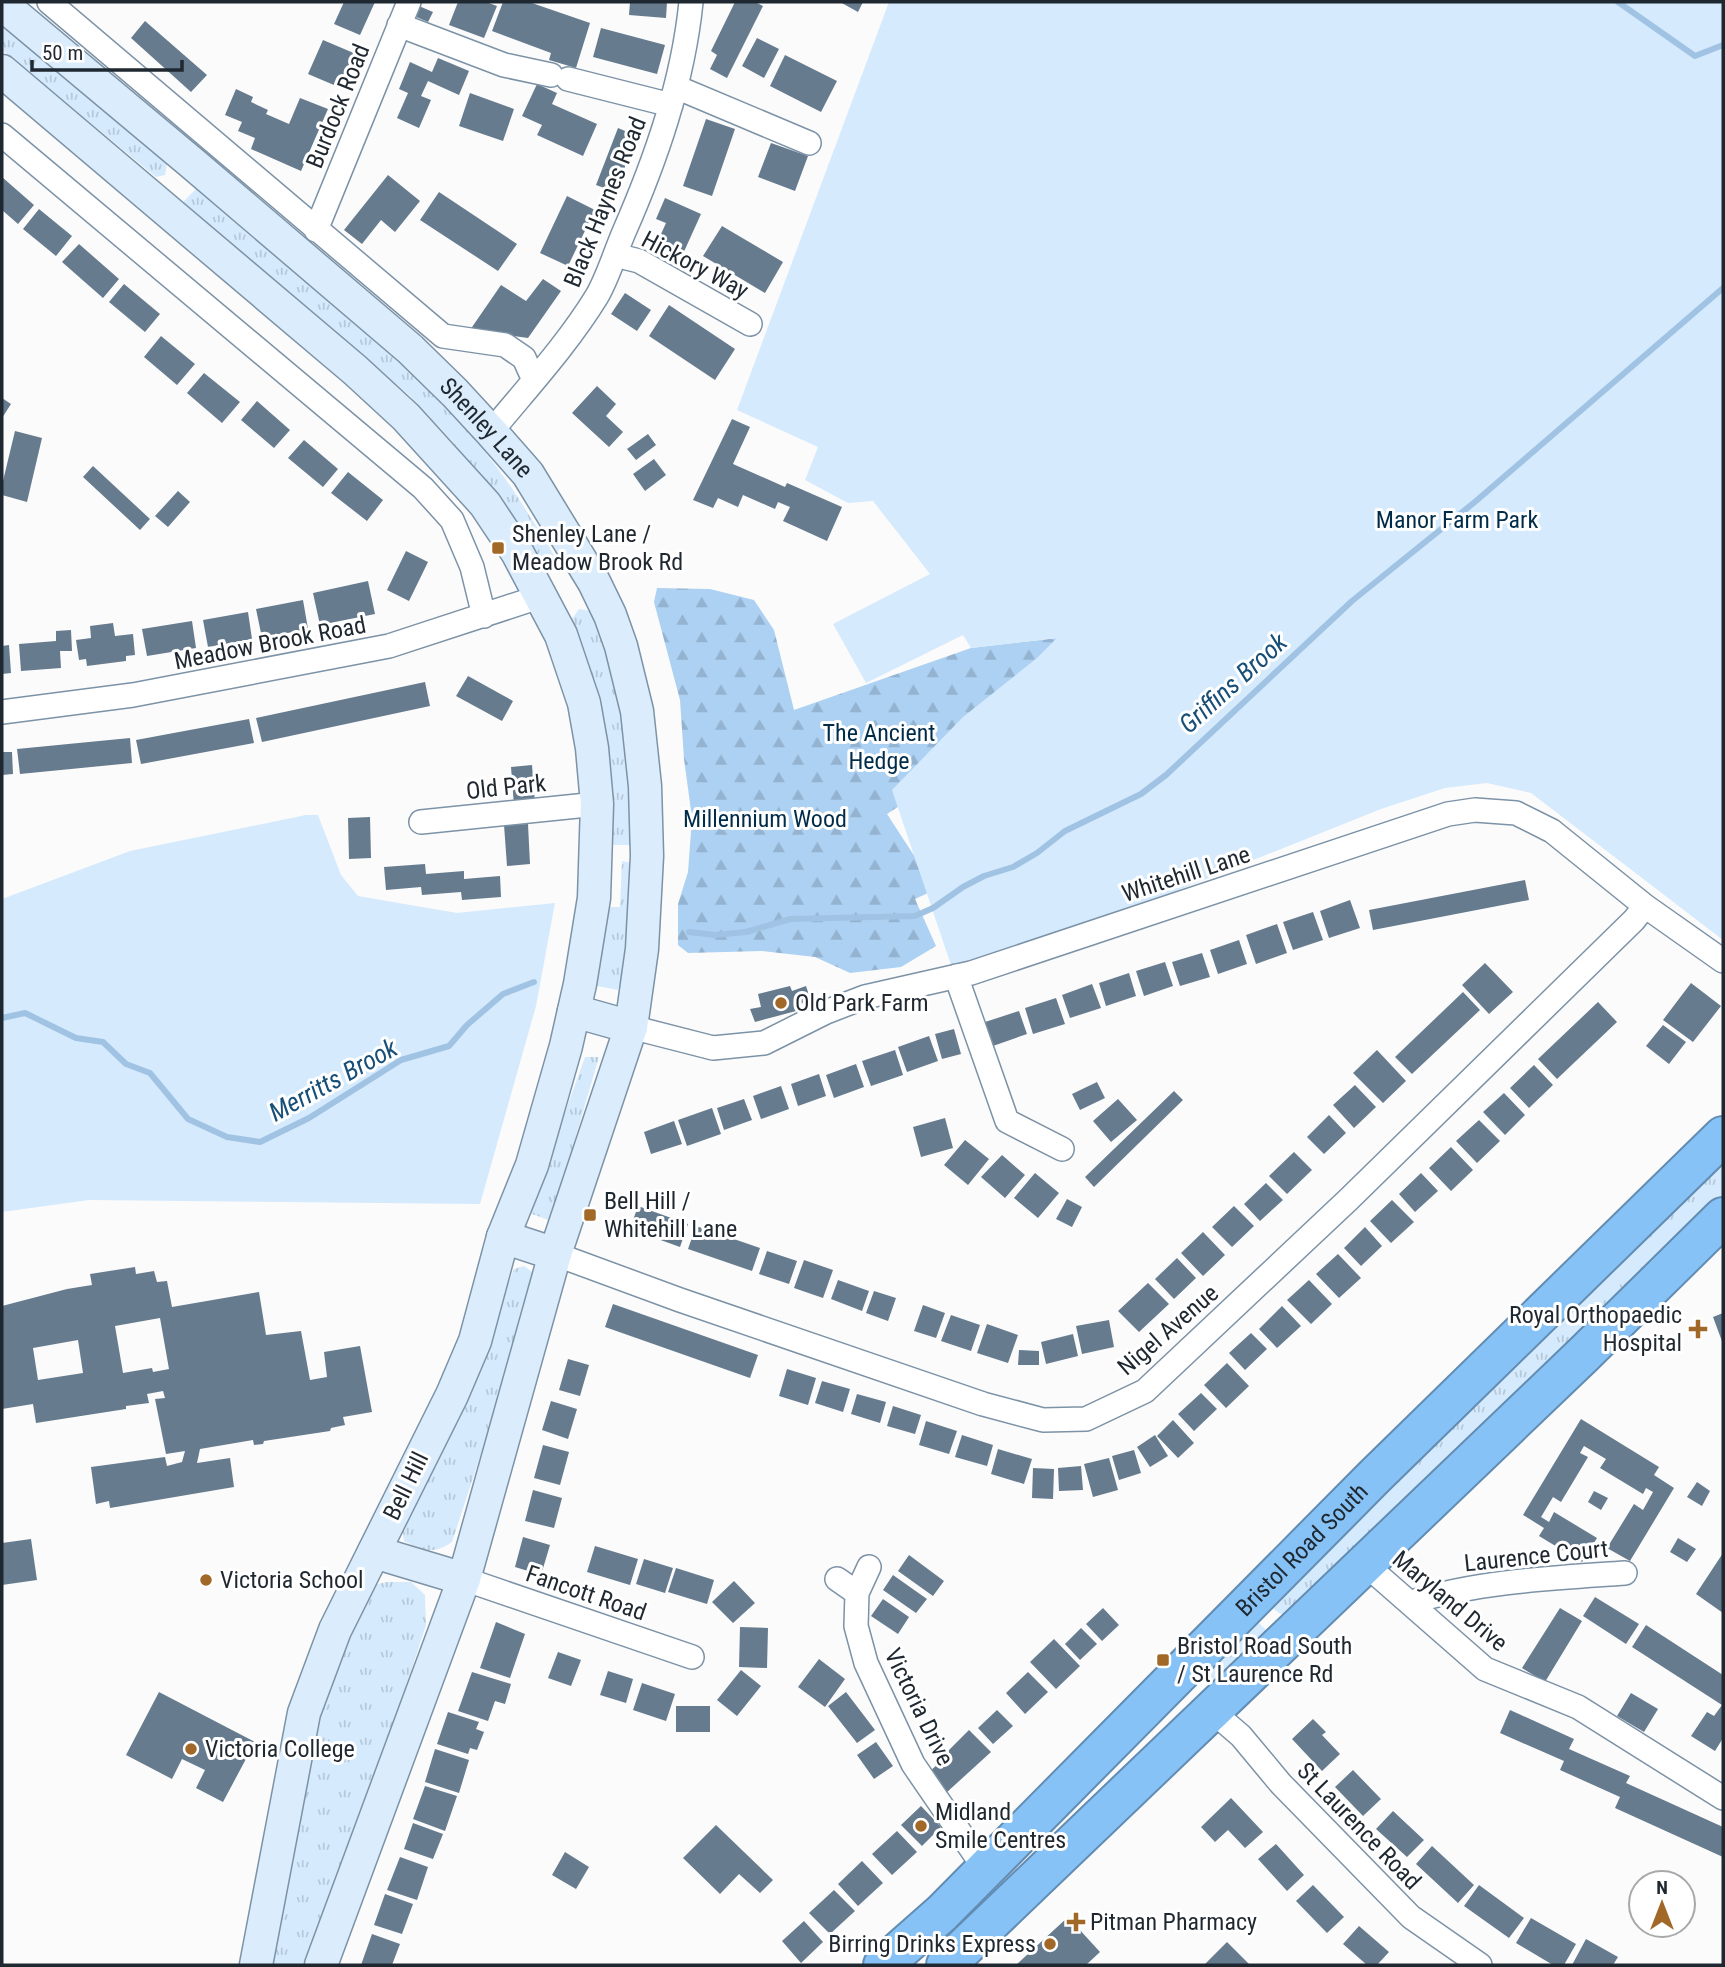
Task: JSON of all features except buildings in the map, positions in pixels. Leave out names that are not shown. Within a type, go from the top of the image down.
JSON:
[{"type":"highway","name":"Bristol Road South","points":[[883,1965],[942,1913],[1461,1391],[1723,1136]]},
{"type":"highway","points":[[946,1965],[1723,1217]]},
{"type":"highway","points":[[1256,1596],[1256,1604],[1265,1620],[1283,1625],[1302,1625]]},
{"type":"highway","points":[[1178,1674],[1212,1711]]},
{"type":"main road","name":"Shenley Lane","points":[[2,4],[410,349],[456,393],[528,474],[594,582],[621,646],[637,711],[645,786],[648,856],[642,949],[631,1027]]},
{"type":"main road","name":"Shenley Lane","points":[[2,71],[277,302],[406,417],[485,504],[517,552],[561,635],[584,703],[592,748],[597,804],[594,898],[574,1011]]},
{"type":"main road","points":[[157,202],[192,163]]},
{"type":"main road","points":[[542,596],[594,582]]},
{"type":"main road","points":[[321,1965],[464,1578],[555,1254],[631,1027],[574,1011]]},
{"type":"main road","name":"Bell Hill","points":[[256,1965],[304,1713],[335,1629],[452,1395],[475,1341],[503,1237],[532,1166],[574,1011]]},
{"type":"main road","points":[[503,1237],[555,1254]]},
{"type":"main road","points":[[374,1552],[464,1578]]},
{"type":"street","points":[[50,2],[443,336],[505,345],[524,358],[534,380]]},
{"type":"street","name":"Burdock Road","points":[[316,230],[409,2]]},
{"type":"street","name":"Black Haynes Road","points":[[491,432],[583,318],[599,293],[649,175],[674,96],[691,2]]},
{"type":"street","points":[[399,25],[504,65],[674,96],[809,143]]},
{"type":"street","points":[[2,135],[423,488],[452,520],[472,567],[484,616]]},
{"type":"street","name":"Hickory Way","points":[[615,255],[639,261],[750,324]]},
{"type":"street","name":"Meadow Brook Road","points":[[2,712],[133,695],[233,678],[389,646],[542,596]]},
{"type":"street","name":"Old Park","points":[[421,822],[597,804]]},
{"type":"street","name":"Whitehill Lane","points":[[631,1027],[713,1048],[764,1043],[826,1012],[865,997],[956,976],[1448,814],[1475,810],[1516,813],[1552,831],[1645,906],[1723,961]]},
{"type":"street","name":"Nigel Avenue","points":[[555,1254],[983,1404],[1043,1420],[1086,1419],[1145,1391],[1348,1200],[1634,920],[1645,906]]},
{"type":"street","points":[[956,976],[1007,1121],[1062,1149]]},
{"type":"street","name":"Maryland Drive","points":[[1365,1564],[1397,1594],[1412,1602],[1485,1669],[1578,1707],[1723,1798]]},
{"type":"street","name":"Victoria Drive","points":[[869,1566],[857,1593],[856,1626],[866,1663],[913,1763],[985,1869]]},
{"type":"street","name":"Laurence Court","points":[[1412,1602],[1446,1591],[1531,1580],[1625,1573]]},
{"type":"street","name":"Fancott Road","points":[[464,1578],[692,1657]]},
{"type":"street","points":[[837,1579],[857,1593]]},
{"type":"street","name":"St Laurence Road","points":[[1212,1711],[1241,1736],[1281,1784],[1410,1917],[1480,1965]]},
{"type":"green space","name":"Manor Farm Park","points":[[889,2],[1723,2],[1723,940],[1531,793],[1487,783],[1445,788],[1381,809],[971,973],[953,971],[892,790],[963,717],[1037,658],[1057,638],[971,648],[963,635],[866,683],[833,624],[930,574],[873,501],[848,503],[805,480],[818,447],[737,410]]},
{"type":"green space","points":[[2,18],[149,145],[167,163],[165,175],[156,177],[2,50]]},
{"type":"green space","points":[[198,187],[333,299],[420,379],[497,467],[545,539],[558,565],[545,571],[452,441],[410,396],[181,204]]},
{"type":"green space","points":[[1273,420],[910,799],[887,814],[915,857],[928,893],[915,899],[936,946],[901,967],[850,973],[815,957],[762,951],[688,953],[678,945],[678,904],[688,872],[692,818],[680,700],[654,602],[657,588],[710,589],[754,600],[774,630],[794,710],[971,648],[1058,638]]},
{"type":"green space","points":[[579,609],[590,611],[618,684],[635,845],[613,845],[609,782],[599,703],[572,619]]},
{"type":"green space","points":[[306,815],[318,815],[341,875],[358,896],[457,913],[555,903],[536,1006],[480,1204],[89,1200],[2,1212],[2,899],[130,851]]},
{"type":"green space","points":[[622,861],[635,864],[623,970],[618,990],[592,985],[602,932],[610,907],[620,907]]},
{"type":"green space","points":[[585,1057],[599,1057],[551,1221],[529,1213]]},
{"type":"green space","points":[[1723,1155],[1723,1197],[1298,1611],[1286,1615],[1270,1605]]},
{"type":"green space","points":[[524,1266],[539,1277],[452,1542],[433,1550],[417,1547],[404,1541],[402,1524],[474,1370],[514,1269]]},
{"type":"green space","points":[[387,1582],[411,1582],[425,1595],[426,1625],[381,1763],[303,1965],[266,1965],[315,1721],[369,1586]]},
{"type":"green space","points":[[1250,1614],[1275,1639],[1218,1695],[1200,1665]]},
{"type":"waterway","points":[[1618,2],[1695,56],[1723,45]]},
{"type":"waterway","name":"Griffins Brook","points":[[689,932],[715,935],[746,932],[790,919],[915,916],[933,908],[984,876],[1013,867],[1037,853],[1065,831],[1141,794],[1166,775],[1352,601],[1476,501],[1723,288]]},
{"type":"waterway","name":"Merritts Brook","points":[[2,1018],[25,1013],[76,1038],[103,1042],[126,1064],[150,1073],[188,1119],[227,1137],[260,1142],[309,1118],[401,1060],[449,1046],[467,1025],[503,994],[534,982]]},
{"type":"place","name":"Shenley Lane / Meadow Brook Rd","points":[[498,548]]},
{"type":"place","name":"Old Park Farm","points":[[781,1003]]},
{"type":"place","name":"Bell Hill / Whitehill Lane","points":[[590,1215]]},
{"type":"place","name":"Royal Orthopaedic Hospital","points":[[1698,1329]]},
{"type":"place","name":"Victoria School","points":[[206,1580]]},
{"type":"place","name":"Bristol Road South / St Laurence Rd","points":[[1163,1660]]},
{"type":"place","name":"Victoria College","points":[[191,1749]]},
{"type":"place","name":"Midland Smile Centres","points":[[921,1826]]},
{"type":"place","name":"Pitman Pharmacy","points":[[1076,1922]]},
{"type":"place","name":"Birring Drinks Express","points":[[1050,1944]]},
{"type":"park label","name":"The Ancient Hedge","points":[[879,747]]},
{"type":"park label","name":"Millennium Wood","points":[[765,819]]}]
